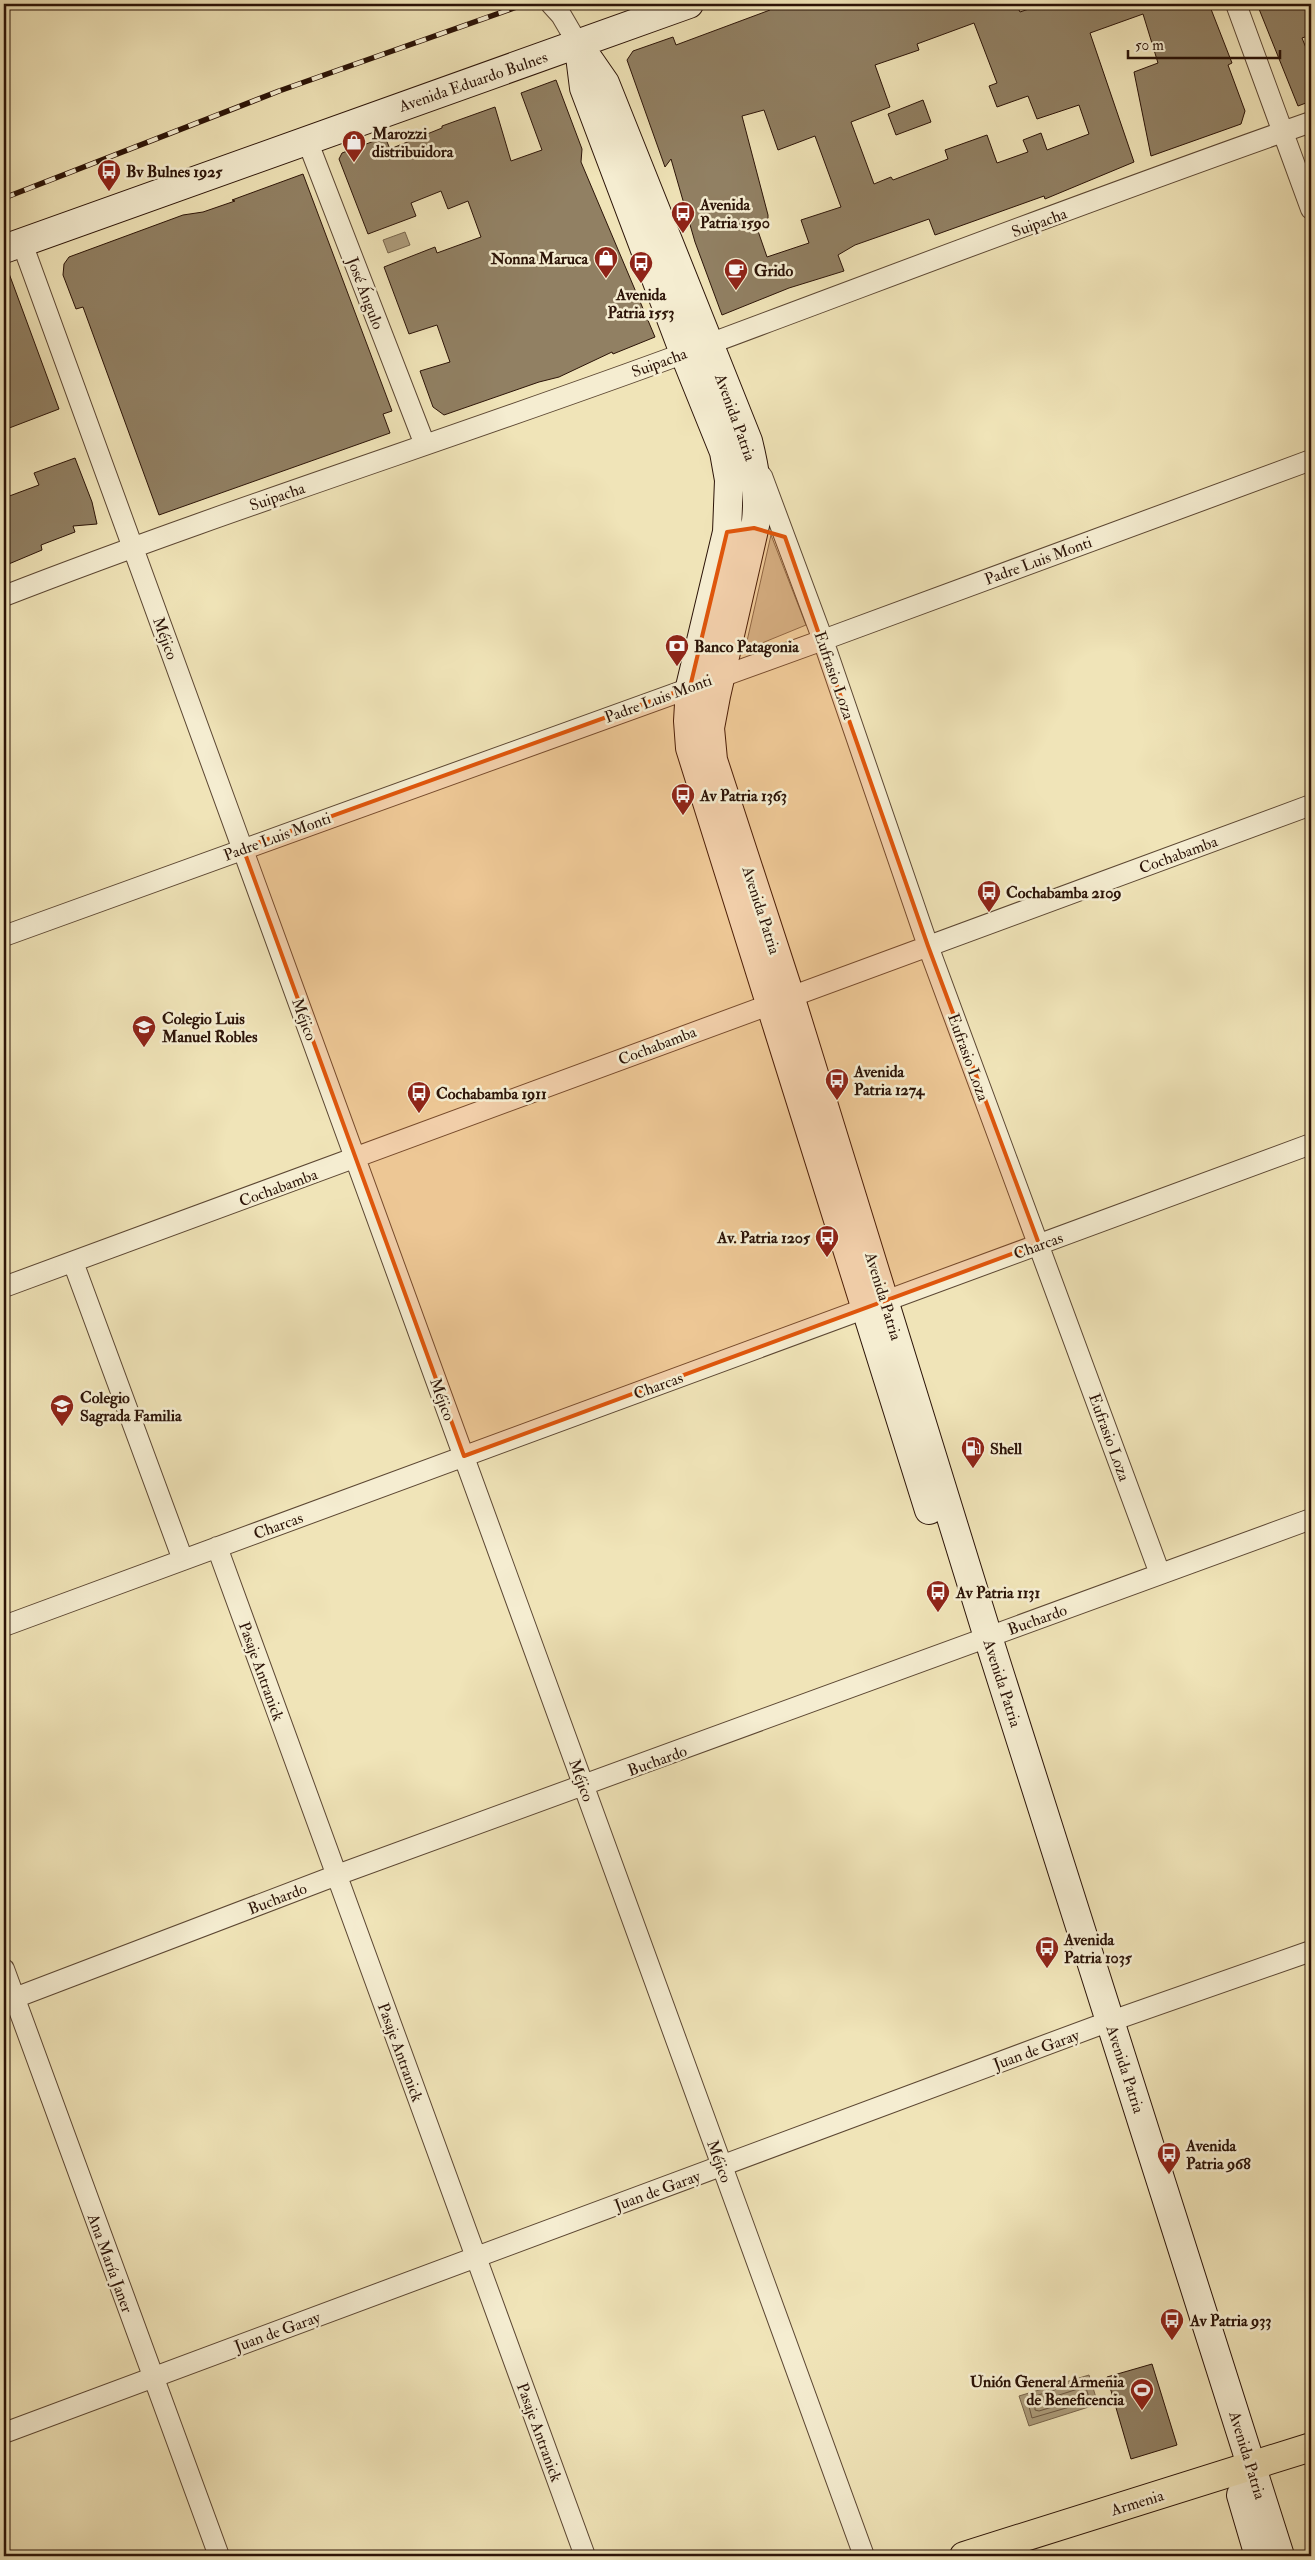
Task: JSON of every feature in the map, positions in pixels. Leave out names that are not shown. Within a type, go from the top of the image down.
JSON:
[{"type":"main road","name":"Avenida Eduardo Bulnes","points":[[13,246],[689,4]]},
{"type":"main road","name":"Avenida Patria","points":[[578,44],[605,83],[748,441],[756,475],[758,499],[754,528],[710,728],[713,760],[780,999],[980,1640],[1243,2468],[1280,2556]]},
{"type":"main road","name":"Avenida Patria","points":[[578,44],[584,88],[684,353],[724,452],[729,480],[727,532],[690,687],[688,721],[690,748],[780,999]]},
{"type":"main road","name":"Armenia","points":[[964,2556],[1311,2447]]},
{"type":"main road","name":"Avenida Patria","points":[[1243,2468],[1259,2556]]},
{"type":"street","name":"Avenida Patria","points":[[551,4],[561,15],[578,44]]},
{"type":"street","points":[[1236,4],[1311,209]]},
{"type":"street","name":"Suipacha","points":[[4,596],[132,546],[426,445],[684,353],[1311,122]]},
{"type":"street","name":"José Ángulo","points":[[307,140],[426,445]]},
{"type":"street","name":"Méjico","points":[[13,246],[132,546],[864,2556]]},
{"type":"street","name":"Eufrasio Loza","points":[[748,441],[823,640],[928,946],[1160,1574]]},
{"type":"street","name":"Padre Luis Monti","points":[[4,936],[242,848],[823,640],[1311,460]]},
{"type":"street","points":[[727,532],[739,527],[754,528],[784,537]]},
{"type":"street","name":"Cochabamba","points":[[4,1287],[356,1159],[780,999],[1311,805]]},
{"type":"street","name":"Charcas","points":[[4,1626],[1311,1144]]},
{"type":"street","points":[[73,1262],[183,1560]]},
{"type":"street","name":"Buchardo","points":[[9,2000],[337,1875],[585,1786],[1311,1519]]},
{"type":"street","name":"Pasaje Antranick","points":[[217,1547],[585,2556]]},
{"type":"street","name":"Juan de Garay","points":[[4,2433],[1102,2024],[1311,1951]]},
{"type":"street","name":"Ana María Janer","points":[[4,1969],[9,2000],[219,2556]]},
{"type":"highlighted area","points":[[754,528],[785,537],[928,946],[1039,1244],[464,1456],[243,848],[690,687],[727,532]]},
{"type":"shaded area","points":[[771,535],[806,625],[745,650]]},
{"type":"water","points":[[405,232],[410,245],[388,253],[383,240]]},
{"type":"water","points":[[1089,2375],[1098,2404],[1029,2426],[1019,2396]]},
{"type":"building","points":[[778,4],[1016,4],[1020,12],[1043,4],[1209,4],[1232,63],[1228,65],[1245,111],[1241,124],[1151,156],[1134,72],[1158,63],[1143,14],[1090,33],[1134,162],[1045,199],[1044,196],[935,235],[929,219],[855,245],[838,255],[844,271],[789,288],[722,315],[695,242],[671,159],[665,167],[627,60],[633,51],[673,37],[676,45],[770,10],[769,7]],"holes":[[[974,23],[997,83],[989,86],[997,107],[1028,96],[1037,119],[1079,105],[1089,134],[1047,150],[1041,133],[1023,140],[1028,152],[997,163],[987,135],[945,150],[948,159],[893,180],[891,177],[874,184],[851,122],[890,107],[875,65],[919,50],[917,44]],[[764,110],[778,150],[815,136],[841,207],[801,220],[809,243],[767,257],[758,231],[768,218],[768,215],[742,116]]]},
{"type":"building","points":[[1257,4],[1311,4],[1311,35],[1302,38],[1311,60],[1311,101],[1298,106]]},
{"type":"building","points":[[556,80],[582,149],[581,162],[655,337],[613,354],[612,352],[559,377],[539,382],[444,415],[433,407],[420,371],[450,362],[437,325],[409,334],[384,267],[435,247],[437,253],[481,237],[468,201],[448,209],[441,191],[411,203],[416,216],[368,234],[339,159],[342,153],[385,137],[390,149],[442,128],[442,126],[495,107],[511,161],[542,150],[521,93]]},
{"type":"building","points":[[923,100],[931,122],[896,135],[888,114]]},
{"type":"building","points":[[303,174],[392,411],[383,414],[390,433],[159,515],[83,307],[76,309],[63,275],[64,264],[69,257],[183,215],[203,212],[235,201],[232,200]]},
{"type":"building","points":[[4,268],[7,268],[59,409],[4,430]]},
{"type":"building","points":[[75,458],[92,502],[97,524],[73,526],[75,532],[41,545],[42,550],[4,566],[4,498],[39,485],[34,473]]},
{"type":"building","name":"Unión General Armenia de Beneficencia","points":[[1152,2364],[1177,2445],[1131,2459],[1107,2377]]},
{"type":"railway","points":[[4,198],[279,91],[525,4]]},
{"type":"place","name":"Marozzi distribuidora","points":[[354,163]]},
{"type":"place","name":"Bv Bulnes 1925","points":[[109,192]]},
{"type":"place","name":"Avenida Patria 1590","points":[[683,234]]},
{"type":"place","name":"Nonna Maruca","points":[[606,279]]},
{"type":"place","name":"Avenida Patria 1553","points":[[641,284]]},
{"type":"place","name":"Grido","points":[[736,291]]},
{"type":"place","name":"Banco Patagonia","points":[[677,667]]},
{"type":"place","name":"Av Patria 1363","points":[[683,816]]},
{"type":"place","name":"Cochabamba 2109","points":[[989,913]]},
{"type":"place","name":"Colegio Luis Manuel Robles","points":[[144,1048]]},
{"type":"place","name":"Avenida Patria 1274","points":[[837,1101]]},
{"type":"place","name":"Cochabamba 1911","points":[[419,1114]]},
{"type":"place","name":"Av. Patria 1205","points":[[827,1258]]},
{"type":"place","name":"Colegio Sagrada Familia","points":[[62,1427]]},
{"type":"place","name":"Shell","points":[[973,1469]]},
{"type":"place","name":"Av Patria 1131","points":[[938,1613]]},
{"type":"place","name":"Avenida Patria 1035","points":[[1047,1969]]},
{"type":"place","name":"Avenida Patria 968","points":[[1169,2175]]},
{"type":"place","name":"Av Patria 933","points":[[1172,2341]]},
{"type":"place","name":"Unión General Armenia de Beneficencia","points":[[1142,2411]]}]
